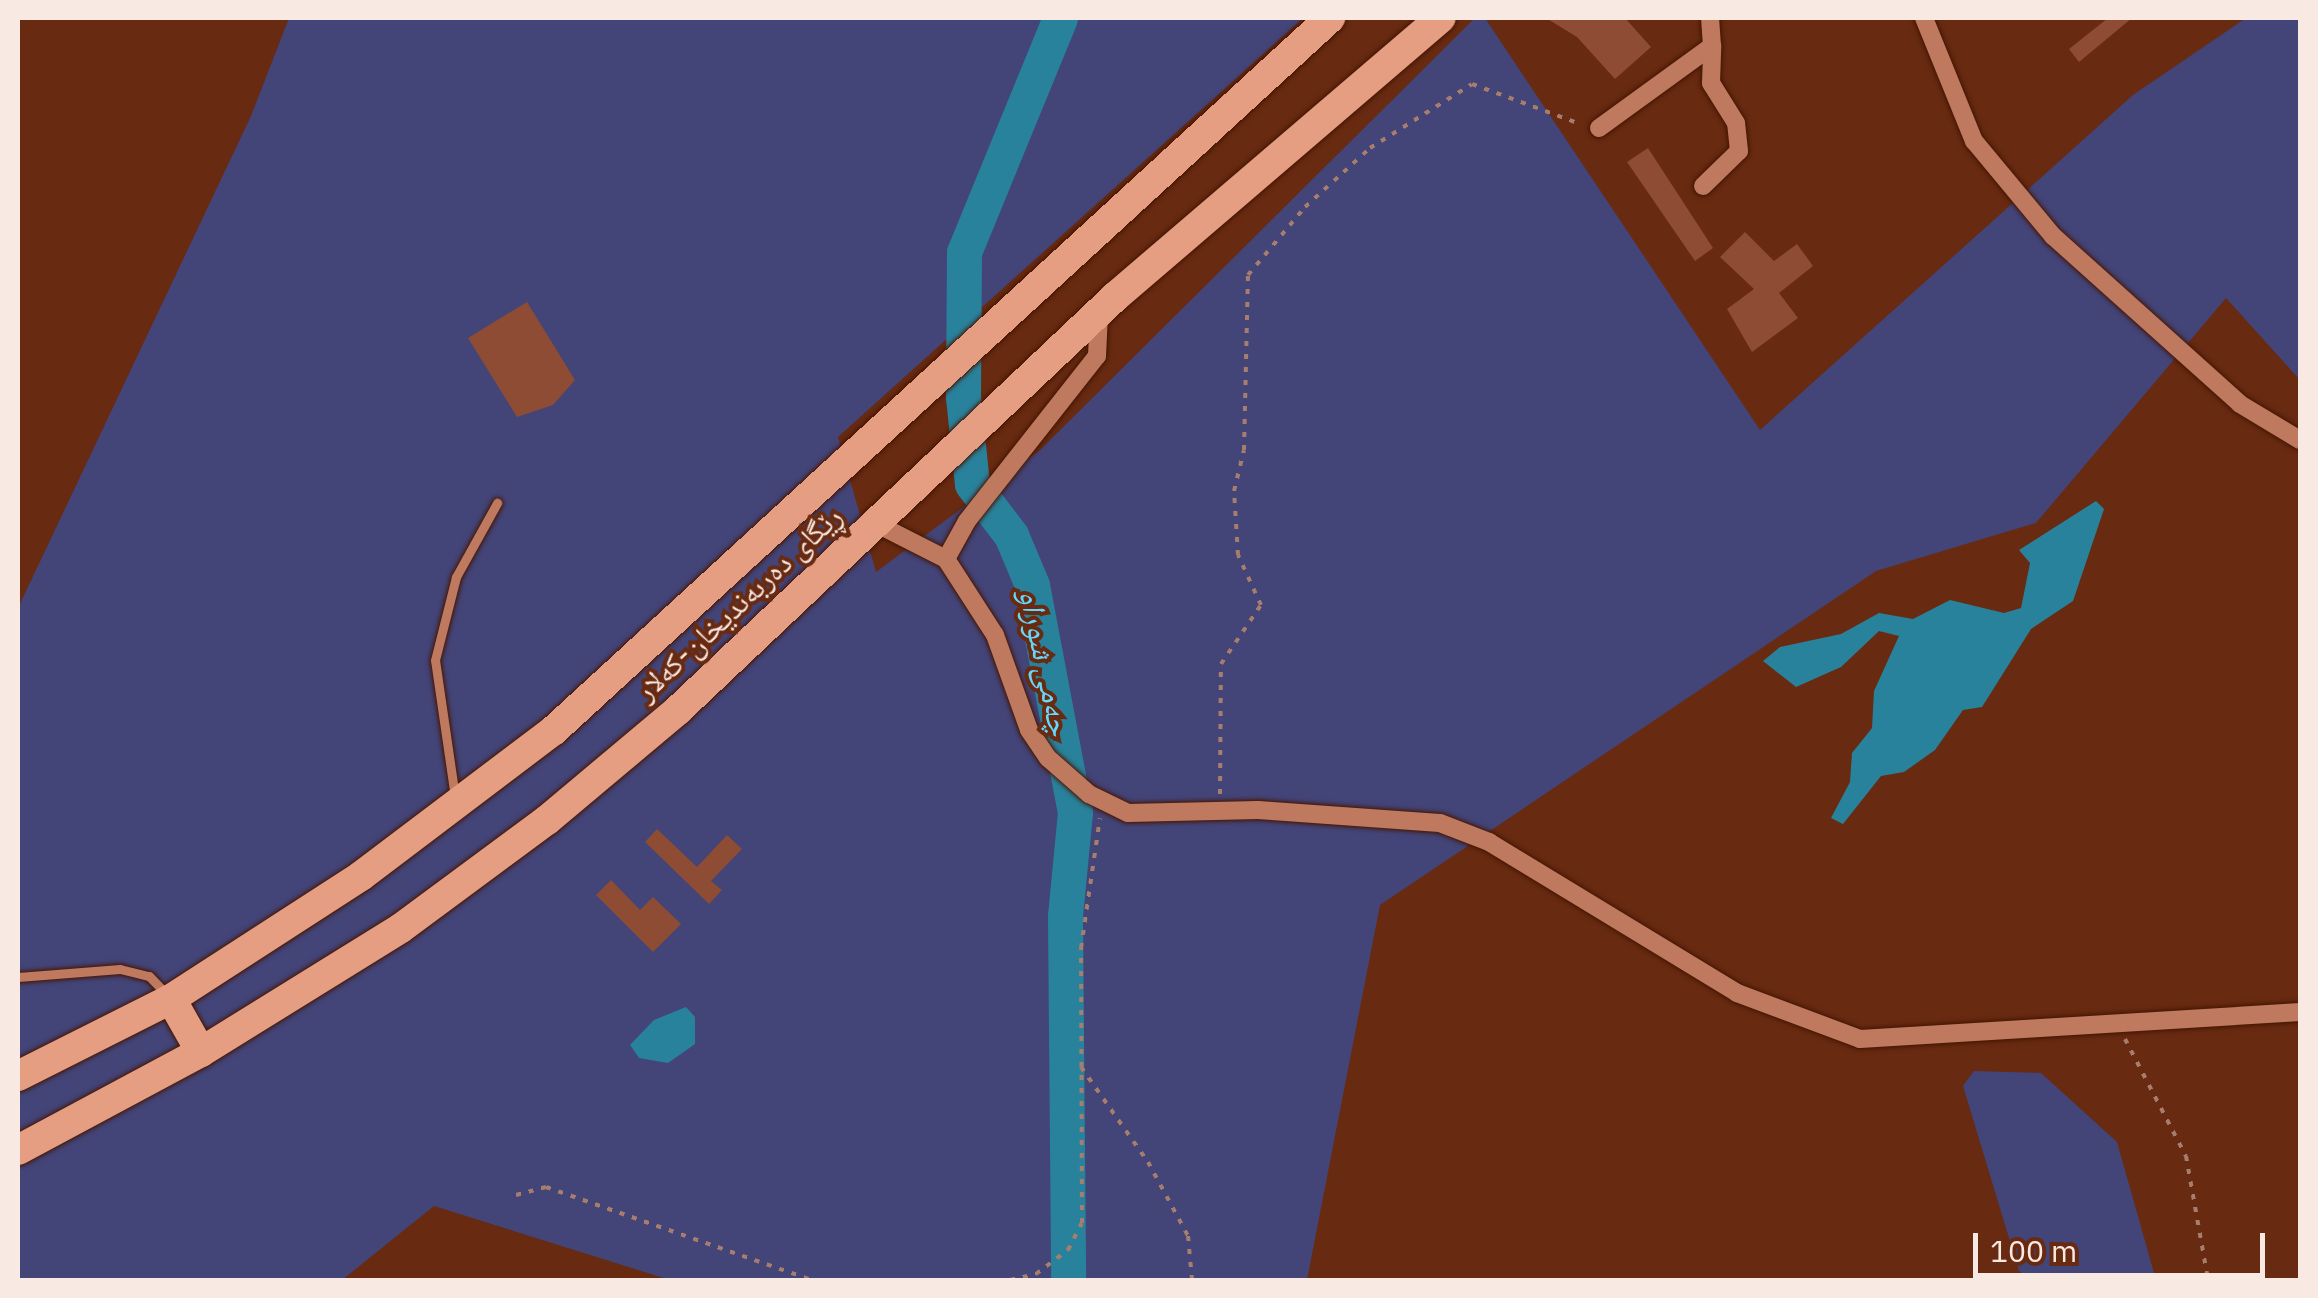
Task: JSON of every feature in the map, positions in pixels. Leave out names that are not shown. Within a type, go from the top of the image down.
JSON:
[{"type":"highway","name":"ڕێگای دەربەندیخان-کەلار","points":[[18,1076],[171,999],[457,805],[649,649],[1072,250],[1330,18]]},
{"type":"highway","name":"ڕێگای دەربەندیخان-کەلار","points":[[18,1150],[202,1052],[401,928],[547,820],[875,523],[1098,313],[1441,18]]},
{"type":"highway","points":[[171,999],[202,1052]]},
{"type":"street","points":[[1703,186],[1739,151],[1736,123],[1711,82],[1710,18]]},
{"type":"street","points":[[1924,18],[1974,141],[2029,210],[2240,404],[2300,440]]},
{"type":"street","points":[[1599,128],[1712,46]]},
{"type":"street","points":[[946,559],[967,520],[1003,480],[1097,356],[1098,313]]},
{"type":"street","points":[[875,523],[946,559],[995,635],[1029,730],[1048,758],[1106,805],[1128,813],[1220,811],[1440,823],[1489,842],[1737,993],[1860,1039],[2300,1012]]},
{"type":"lane","points":[[457,805],[440,731],[436,660],[456,577],[497,502]]},
{"type":"lane","points":[[18,978],[120,969],[149,976],[171,999]]},
{"type":"path","points":[[1220,811],[1221,664],[1261,606],[1238,556],[1234,491],[1244,450],[1248,275],[1305,207],[1370,148],[1472,84],[1599,128]]},
{"type":"path","points":[[1010,1280],[1036,1274],[1068,1250],[1082,1223],[1086,883],[1106,805]]},
{"type":"path","points":[[2118,1026],[2186,1156],[2208,1280]]},
{"type":"path","points":[[1081,1067],[1148,1162],[1188,1236],[1192,1280]]},
{"type":"path","points":[[516,1195],[546,1187],[812,1280]]},
{"type":"shaded area","points":[[289,18],[1303,18],[838,437],[876,572],[1040,450],[1475,18],[1485,18],[1760,430],[2133,95],[2246,18],[2300,18],[2300,380],[2226,298],[2036,523],[1876,571],[1380,905],[1307,1280],[670,1280],[434,1206],[342,1280],[18,1280],[18,608],[251,116]]},
{"type":"shaded area","points":[[1974,1071],[2041,1073],[2117,1142],[2156,1280],[2030,1280],[2019,1271],[1963,1086]]},
{"type":"water","points":[[2096,501],[2104,509],[2073,601],[2031,629],[1982,707],[1963,710],[1935,750],[1904,772],[1881,776],[1843,824],[1831,818],[1850,782],[1852,753],[1872,728],[1874,691],[1899,636],[1879,631],[1841,667],[1796,687],[1763,661],[1780,647],[1841,634],[1879,613],[1913,619],[1950,600],[2004,613],[2021,608],[2030,563],[2019,550]]},
{"type":"water","points":[[686,1007],[695,1017],[695,1044],[668,1063],[639,1058],[630,1045],[654,1020]]},
{"type":"building","points":[[1546,18],[1625,18],[1651,47],[1615,79],[1577,37]]},
{"type":"building","points":[[2108,18],[2132,18],[2079,62],[2069,49]]},
{"type":"building","points":[[1648,148],[1713,248],[1695,261],[1627,162]]},
{"type":"building","points":[[1745,232],[1774,261],[1797,244],[1813,266],[1779,293],[1798,318],[1752,352],[1727,309],[1754,289],[1720,257]]},
{"type":"building","points":[[527,302],[575,380],[553,405],[517,417],[468,338]]},
{"type":"building","points":[[657,829],[697,867],[727,835],[742,849],[711,881],[722,890],[709,904],[645,842]]},
{"type":"building","points":[[611,880],[640,910],[653,897],[681,924],[653,952],[596,895]]},
{"type":"waterway","name":"چەمی شوراو","points":[[1060,18],[964,252],[963,397],[972,484],[1011,535],[1032,585],[1075,812],[1065,916],[1068,1280]]}]
